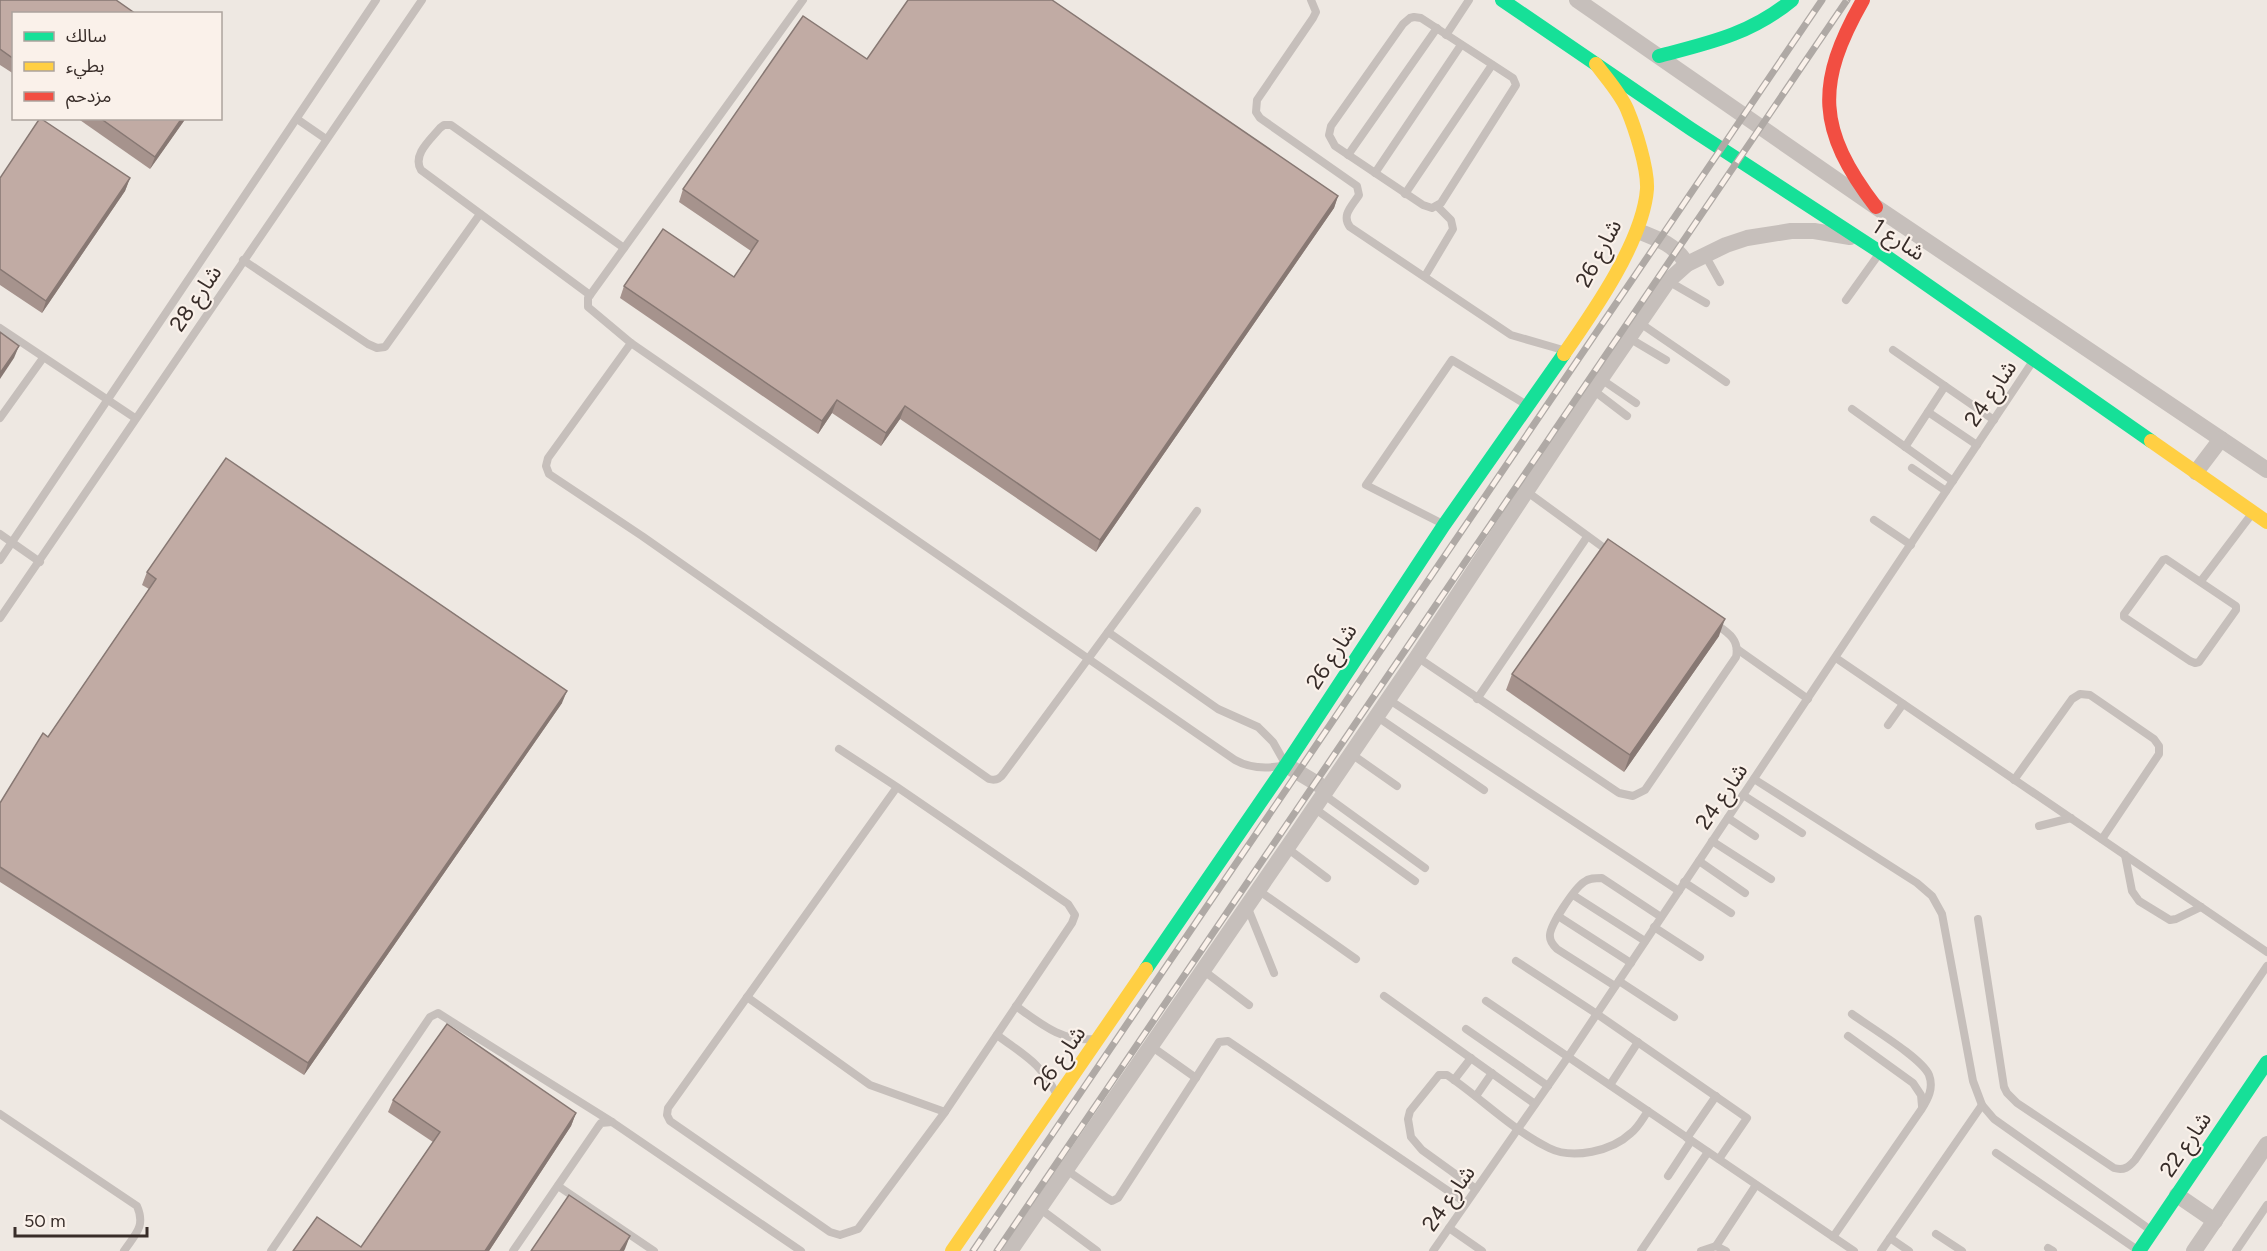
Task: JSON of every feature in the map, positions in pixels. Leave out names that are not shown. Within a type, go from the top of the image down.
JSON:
[{"type":"street","name":"شارع 1","points":[[1502,0],[1880,252],[2267,522]]},
{"type":"street","name":"شارع 1","points":[[1577,0],[1876,207],[2267,470]]},
{"type":"street","points":[[1659,56],[1736,37],[1775,15],[1792,0]]},
{"type":"street","points":[[1863,0],[1835,51],[1827,99],[1834,139],[1844,164],[1858,187],[1876,207]]},
{"type":"street","name":"شارع 26","points":[[952,1251],[1286,765],[1444,525],[1566,351],[1601,297],[1638,231],[1647,187],[1639,142],[1626,107],[1596,64]]},
{"type":"street","points":[[1638,231],[1671,245],[1681,254],[1687,264]]},
{"type":"street","points":[[1010,1251],[1065,1168],[1204,971],[1668,282],[1687,264],[1747,238],[1780,232],[1814,231],[1860,240]]},
{"type":"street","points":[[2196,472],[2221,439]]},
{"type":"street","points":[[1286,765],[1321,797]]},
{"type":"street","name":"شارع 22","points":[[2139,1251],[2267,1062]]},
{"type":"street","points":[[2194,1251],[2267,1144]]},
{"type":"street","points":[[2177,1195],[2215,1221]]},
{"type":"lane","name":"شارع 28","points":[[0,560],[376,0]]},
{"type":"lane","name":"شارع 28","points":[[0,618],[422,0]]},
{"type":"lane","points":[[803,0],[590,295],[587,304],[631,343],[1244,765],[1264,768],[1286,765],[1273,742],[1258,727],[1218,710],[1108,633]]},
{"type":"lane","points":[[1311,0],[1316,12],[1313,18],[1257,100],[1256,112],[1260,118],[1354,183],[1359,195],[1345,215],[1348,224],[1511,335],[1566,351]]},
{"type":"lane","points":[[1446,34],[1469,0]]},
{"type":"lane","points":[[1418,17],[1513,78],[1515,89],[1437,206],[1427,207],[1335,146],[1331,141],[1329,131],[1406,20],[1418,17]]},
{"type":"lane","points":[[1348,155],[1437,28]]},
{"type":"lane","points":[[1374,173],[1461,45]]},
{"type":"lane","points":[[1405,194],[1492,65]]},
{"type":"lane","points":[[297,119],[326,139]]},
{"type":"lane","points":[[590,295],[421,170],[417,164],[418,156],[444,125],[452,125],[624,248]]},
{"type":"lane","points":[[1425,276],[1453,229],[1451,220],[1437,206]]},
{"type":"lane","points":[[243,260],[377,348],[385,346],[480,214]]},
{"type":"lane","points":[[1846,300],[1880,252]]},
{"type":"lane","points":[[1705,255],[1720,282]]},
{"type":"lane","points":[[1668,282],[1706,303]]},
{"type":"lane","points":[[1640,323],[1726,382]]},
{"type":"lane","points":[[0,328],[135,418]]},
{"type":"lane","points":[[1629,338],[1666,360]]},
{"type":"lane","points":[[631,343],[548,458],[546,466],[552,477],[642,536],[994,780],[1000,778],[1197,511]]},
{"type":"lane","points":[[1893,350],[1994,420]]},
{"type":"lane","points":[[0,418],[43,358]]},
{"type":"lane","name":"شارع 24","points":[[1433,1251],[1597,1014],[2034,359]]},
{"type":"lane","points":[[1444,525],[1366,485],[1452,360],[1527,405]]},
{"type":"lane","points":[[1597,385],[1636,403]]},
{"type":"lane","points":[[1597,385],[1628,416]]},
{"type":"lane","points":[[1905,447],[1945,386]]},
{"type":"lane","points":[[1852,409],[1953,481]]},
{"type":"lane","points":[[1928,412],[1977,445]]},
{"type":"lane","points":[[1912,468],[1946,491]]},
{"type":"lane","points":[[1526,491],[1615,556]]},
{"type":"lane","points":[[2201,581],[2253,512]]},
{"type":"lane","points":[[1874,520],[1911,545]]},
{"type":"lane","points":[[0,534],[40,562]]},
{"type":"lane","points":[[1477,699],[1587,537]]},
{"type":"lane","points":[[2163,560],[2169,560],[2201,581],[2235,604],[2236,608],[2199,662],[2190,661],[2124,617],[2163,560]]},
{"type":"lane","points":[[1417,657],[1619,793],[1633,796],[1645,790],[1736,657],[1737,649],[1734,639],[1708,619]]},
{"type":"lane","points":[[1737,649],[1808,699]]},
{"type":"lane","points":[[1836,658],[2267,952]]},
{"type":"lane","points":[[2014,780],[2076,696],[2090,695],[2157,742],[2160,754],[2102,839]]},
{"type":"lane","points":[[1388,699],[1679,891]]},
{"type":"lane","points":[[1888,725],[1903,704]]},
{"type":"lane","points":[[1376,716],[1484,790]]},
{"type":"lane","points":[[839,749],[897,787],[1068,904],[1075,915],[1072,923],[945,1112],[858,1229],[840,1235],[830,1232],[670,1121],[667,1115],[668,1108],[897,787]]},
{"type":"lane","points":[[1350,753],[1396,786]]},
{"type":"lane","points":[[1754,779],[1917,883],[1932,896],[1942,914],[1973,1081],[1982,1105],[1994,1119],[2153,1231]]},
{"type":"lane","points":[[1743,795],[1802,833]]},
{"type":"lane","points":[[1321,797],[1425,868]]},
{"type":"lane","points":[[1321,797],[1415,881]]},
{"type":"lane","points":[[1728,818],[1755,836]]},
{"type":"lane","points":[[2039,826],[2071,818]]},
{"type":"lane","points":[[1712,841],[1771,879]]},
{"type":"lane","points":[[1287,848],[1327,878]]},
{"type":"lane","points":[[2125,855],[2132,891],[2139,901],[2170,920],[2201,907]]},
{"type":"lane","points":[[1699,861],[1745,893]]},
{"type":"lane","points":[[1661,917],[1602,878],[1595,878],[1583,882],[1550,930],[1552,944],[1557,949],[1674,1017]]},
{"type":"lane","points":[[1684,882],[1731,913]]},
{"type":"lane","points":[[1258,890],[1356,959]]},
{"type":"lane","points":[[1573,895],[1645,941]]},
{"type":"lane","points":[[1247,905],[1274,973]]},
{"type":"lane","points":[[1558,916],[1631,963]]},
{"type":"lane","points":[[1978,919],[2004,1087],[2007,1093],[2017,1103],[2119,1170],[2128,1167],[2135,1160],[2267,966]]},
{"type":"lane","points":[[1654,927],[1700,957]]},
{"type":"lane","points":[[1516,961],[1747,1118],[1719,1160]]},
{"type":"lane","points":[[1204,971],[1249,1005]]},
{"type":"lane","points":[[1384,996],[1535,1104]]},
{"type":"lane","points":[[747,997],[870,1085],[945,1112]]},
{"type":"lane","points":[[1486,1002],[1854,1251]]},
{"type":"lane","points":[[1016,1006],[1061,1036],[1083,1040],[1100,1038]]},
{"type":"lane","points":[[272,1251],[435,1013],[443,1014],[612,1122],[801,1251]]},
{"type":"lane","points":[[1833,1237],[1921,1110],[1931,1089],[1929,1074],[1924,1068],[1852,1014]]},
{"type":"lane","points":[[1466,1029],[1548,1086]]},
{"type":"lane","points":[[996,1035],[1036,1063],[1045,1072],[1059,1098]]},
{"type":"lane","points":[[1848,1036],[1914,1083],[1921,1095],[1921,1110]]},
{"type":"lane","points":[[1065,1168],[1112,1201],[1118,1198],[1219,1042],[1228,1041],[1466,1203]]},
{"type":"lane","points":[[1610,1085],[1638,1042]]},
{"type":"lane","points":[[1151,1047],[1196,1078]]},
{"type":"lane","points":[[1454,1080],[1471,1058]]},
{"type":"lane","points":[[1476,1096],[1492,1073]]},
{"type":"lane","points":[[1476,1189],[1422,1150],[1411,1137],[1408,1128],[1410,1111],[1437,1076],[1445,1074],[1518,1128],[1550,1148],[1568,1152],[1587,1152],[1622,1140],[1632,1133],[1648,1112]]},
{"type":"lane","points":[[1668,1176],[1716,1096]]},
{"type":"lane","points":[[1881,1251],[1982,1105]]},
{"type":"lane","points":[[0,1114],[137,1206],[142,1218],[140,1228],[124,1251]]},
{"type":"lane","points":[[513,1251],[601,1122],[612,1122]]},
{"type":"lane","points":[[1641,1251],[1708,1152]]},
{"type":"lane","points":[[1996,1153],[2139,1251]]},
{"type":"lane","points":[[1701,1251],[1716,1246],[1756,1185]]},
{"type":"lane","points":[[558,1186],[654,1251]]},
{"type":"lane","points":[[2236,1251],[2267,1205]]},
{"type":"lane","points":[[1038,1208],[1097,1251]]},
{"type":"lane","points":[[1449,1228],[1482,1251]]},
{"type":"lane","points":[[1936,1234],[1962,1251]]},
{"type":"lane","points":[[1890,1238],[1909,1251]]},
{"type":"lane","points":[[1716,1246],[1726,1251]]},
{"type":"building","points":[[0,0],[116,0],[133,12],[12,12],[12,58],[0,49]]},
{"type":"building","points":[[908,0],[1052,0],[1338,196],[1100,540],[905,406],[886,433],[837,400],[822,421],[624,286],[663,229],[734,277],[758,241],[683,189],[803,16],[867,59]]},
{"type":"building","points":[[39,120],[43,120],[130,178],[46,301],[0,269],[0,178]]},
{"type":"building","points":[[103,120],[181,120],[155,157]]},
{"type":"building","points":[[0,332],[19,346],[0,373]]},
{"type":"building","points":[[226,458],[567,691],[308,1063],[0,867],[0,803],[43,733],[48,737],[156,579],[147,572]]},
{"type":"building","points":[[1608,539],[1725,619],[1630,755],[1512,674]]},
{"type":"building","points":[[447,1024],[576,1113],[485,1251],[293,1251],[317,1217],[361,1247],[440,1132],[393,1100]]},
{"type":"building","points":[[569,1195],[630,1236],[620,1251],[531,1251]]},
{"type":"railway","points":[[973,1251],[1822,0]]},
{"type":"railway","points":[[997,1251],[1847,0]]},
{"type":"traffic: fast","points":[[1502,0],[1691,129],[1880,252],[2151,441]]},
{"type":"traffic: fast","points":[[1659,56],[1729,36],[1777,12],[1792,0]]},
{"type":"traffic: fast","points":[[1146,969],[1286,765],[1444,525],[1564,354]]},
{"type":"traffic: fast","points":[[2139,1251],[2267,1062]]},
{"type":"traffic: slow","points":[[1564,354],[1602,297],[1627,253],[1644,209],[1647,189],[1643,159],[1627,109],[1617,91],[1596,64]]},
{"type":"traffic: slow","points":[[2151,441],[2267,522]]},
{"type":"traffic: slow","points":[[952,1251],[1146,969]]},
{"type":"traffic: jam","points":[[1863,0],[1836,57],[1830,82],[1829,106],[1833,130],[1842,154],[1876,207]]}]
